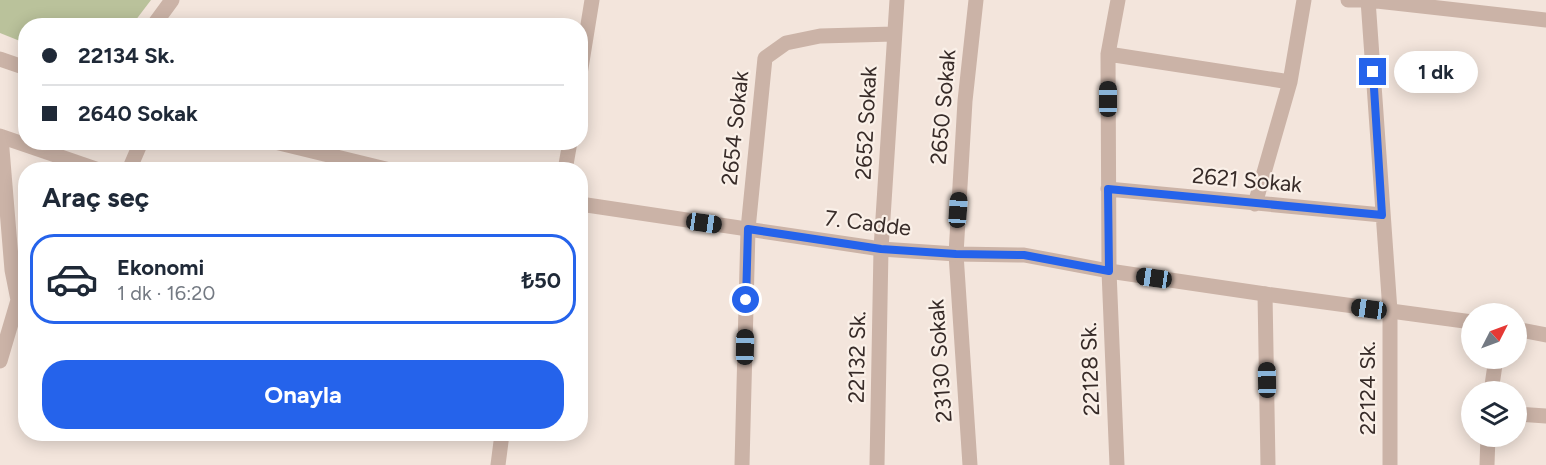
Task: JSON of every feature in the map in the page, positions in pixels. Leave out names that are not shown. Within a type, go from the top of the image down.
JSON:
[{"type":"street","points":[[159,18],[172,0]]},
{"type":"street","points":[[588,25],[592,0]]},
{"type":"street","name":"2652 Sokak","points":[[881,249],[897,0]]},
{"type":"street","name":"2650 Sokak","points":[[956,254],[965,101],[976,0]]},
{"type":"street","name":"22128 Sk.","points":[[1117,465],[1109,271],[1108,54],[1118,0]]},
{"type":"street","points":[[1255,204],[1290,82],[1304,0]]},
{"type":"street","points":[[1348,0],[1368,0],[1546,20]]},
{"type":"street","name":"22124 Sk.","points":[[1368,0],[1390,311],[1390,465]]},
{"type":"street","name":"2654 Sokak","points":[[742,465],[748,229],[765,58],[786,43],[820,36],[894,34]]},
{"type":"street","points":[[1108,54],[1290,82]]},
{"type":"street","points":[[0,59],[18,65]]},
{"type":"street","points":[[18,143],[0,137],[6,268],[18,292]]},
{"type":"street","points":[[39,150],[75,162]]},
{"type":"street","points":[[308,150],[357,162]]},
{"type":"street","name":"2621 Sokak","points":[[1108,189],[1382,215]]},
{"type":"street","name":"7. Cadde","points":[[588,205],[881,249],[956,254],[1024,255],[1109,271],[1461,321]]},
{"type":"street","name":"22132 Sk.","points":[[877,465],[881,249]]},
{"type":"street","name":"23130 Sokak","points":[[956,254],[970,465]]},
{"type":"street","points":[[1265,294],[1268,465]]},
{"type":"street","points":[[0,361],[18,311]]},
{"type":"street","points":[[1527,331],[1546,335]]},
{"type":"street","points":[[1527,415],[1546,416]]},
{"type":"street","points":[[498,465],[501,441]]},
{"type":"street","points":[[1488,447],[1488,465]]},
{"type":"green space","points":[[0,0],[151,0],[137,18],[18,18],[18,40],[0,33]]},
{"type":"route","points":[[746,300],[748,229],[881,249],[956,254],[1024,255],[1109,271],[1108,189],[1382,215],[1373,72]]}]
